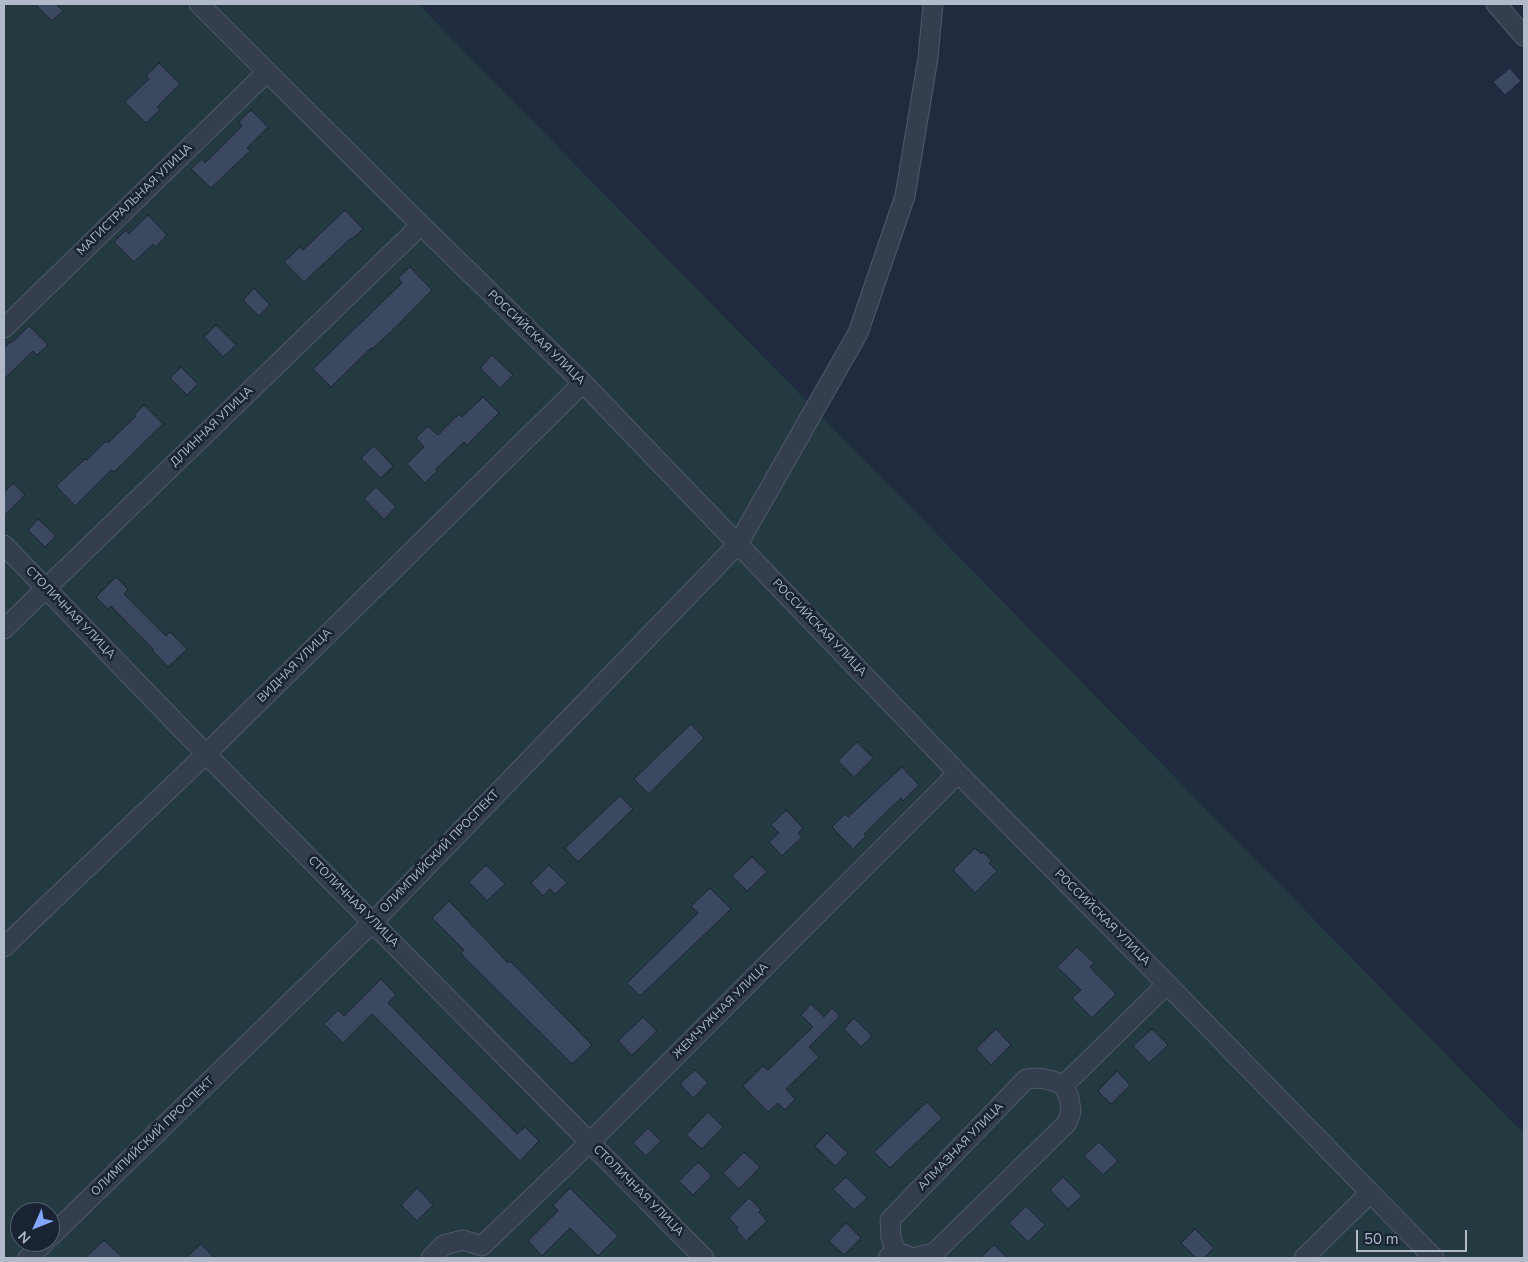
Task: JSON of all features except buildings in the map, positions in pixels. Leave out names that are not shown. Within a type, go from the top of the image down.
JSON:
[{"type":"street","name":"РОССИЙСКАЯ УЛИЦА","points":[[199,4],[583,383],[958,773],[1434,1258]]},
{"type":"street","name":"ОЛИМПИЙСКИЙ ПРОСПЕКТ","points":[[60,1227],[373,922],[738,544],[858,333],[905,196],[928,58],[933,4]]},
{"type":"street","points":[[1496,4],[1524,36]]},
{"type":"street","name":"МАГИСТРАЛЬНАЯ УЛИЦА","points":[[4,328],[267,72]]},
{"type":"street","name":"ДЛИННАЯ УЛИЦА","points":[[4,629],[421,225]]},
{"type":"street","name":"ВИДНАЯ УЛИЦА","points":[[4,947],[206,754],[583,383]]},
{"type":"street","name":"СТОЛИЧНАЯ УЛИЦА","points":[[4,545],[206,754],[704,1258]]},
{"type":"street","name":"ЖЕМЧУЖНАЯ УЛИЦА","points":[[431,1258],[444,1245],[464,1240],[484,1252],[590,1142],[958,773]]},
{"type":"street","points":[[1064,1085],[1167,984]]},
{"type":"street","name":"АЛМАЗНАЯ УЛИЦА","points":[[1039,1078],[1064,1085],[1069,1098],[1071,1112],[1067,1124],[934,1253],[913,1258],[891,1255],[890,1220],[1026,1080],[1039,1078]]},
{"type":"street","points":[[1304,1258],[1370,1193]]},
{"type":"shaded area","points":[[4,4],[418,4],[1524,1134],[1524,1258],[4,1258]]}]
